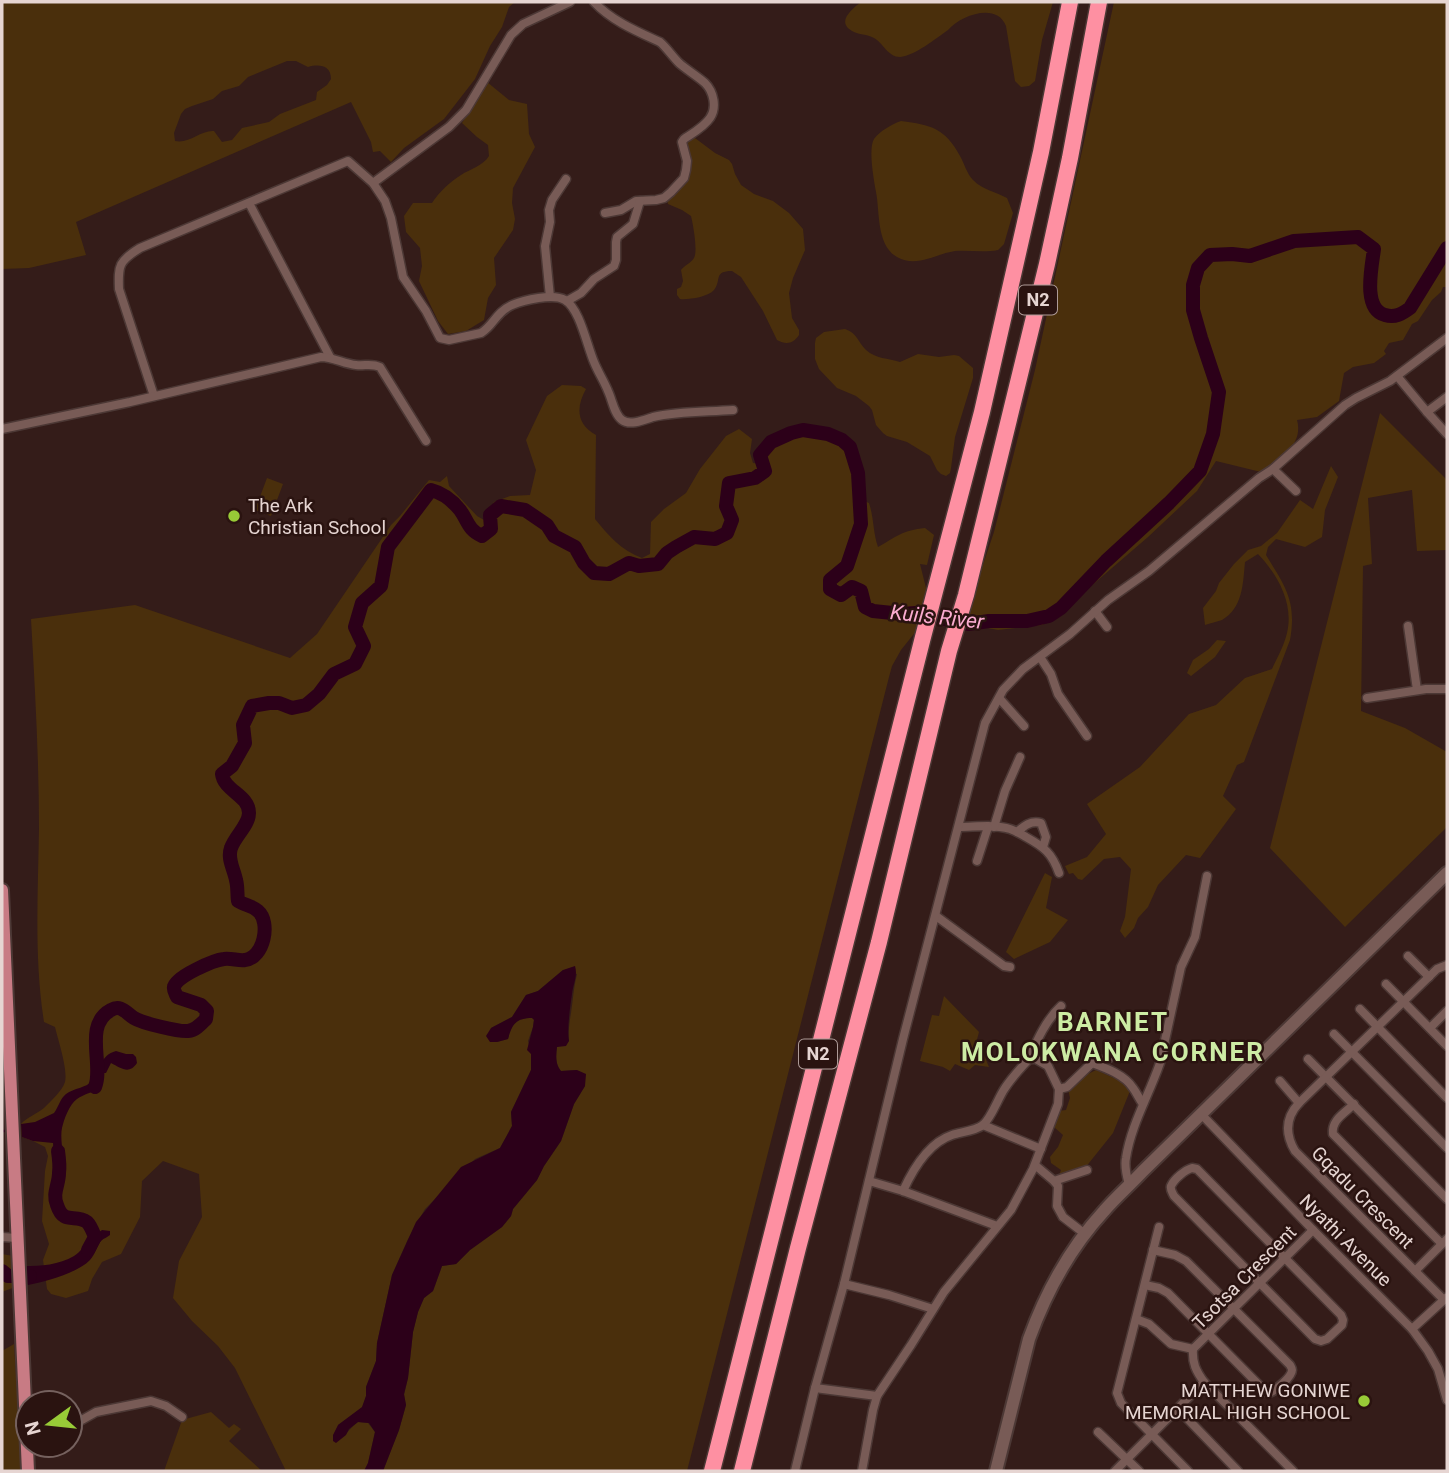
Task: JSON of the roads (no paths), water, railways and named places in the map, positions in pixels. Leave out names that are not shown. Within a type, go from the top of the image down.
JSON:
[{"type":"highway","name":"N2","points":[[712,1471],[982,412],[1018,260],[1070,2]]},
{"type":"highway","name":"N2","points":[[741,1471],[879,942],[1047,264],[1099,2]]},
{"type":"main road","points":[[996,1471],[1035,1321],[1061,1269],[1085,1234],[1129,1185],[1447,873]]},
{"type":"main road","points":[[2,890],[25,1389]]},
{"type":"street","points":[[373,183],[449,127],[466,110],[511,35],[523,24],[570,2]]},
{"type":"street","points":[[594,2],[620,23],[660,42],[679,63],[707,85],[713,94],[714,104],[711,117],[682,142],[687,161],[684,178],[664,198],[628,204],[621,210],[605,213]]},
{"type":"street","points":[[153,396],[119,289],[118,271],[121,262],[140,248],[348,161],[373,183],[385,201],[403,277],[440,338],[449,340],[481,333],[499,313],[513,305],[557,297],[567,301],[582,327],[594,363],[622,420],[633,422],[674,413],[733,411]]},
{"type":"street","points":[[550,297],[545,246],[550,222],[549,210],[566,178]]},
{"type":"street","points":[[567,301],[581,293],[594,279],[614,265],[617,236],[633,224],[640,201]]},
{"type":"street","points":[[249,202],[330,357]]},
{"type":"street","points":[[795,1471],[985,723],[1003,690],[1018,674],[1273,469],[1345,405],[1397,376],[1447,338]]},
{"type":"street","points":[[2,429],[330,357],[351,364],[376,364],[380,367],[426,441]]},
{"type":"street","points":[[1397,376],[1447,434]]},
{"type":"street","points":[[1427,412],[1447,397]]},
{"type":"street","points":[[1273,469],[1296,491]]},
{"type":"street","points":[[1095,611],[1107,627]]},
{"type":"street","points":[[1408,626],[1417,690]]},
{"type":"street","points":[[1040,657],[1051,674],[1058,694],[1087,736]]},
{"type":"street","points":[[1367,698],[1433,688],[1447,689]]},
{"type":"street","points":[[999,698],[1024,726]]},
{"type":"street","points":[[977,861],[1020,757]]},
{"type":"street","points":[[1017,832],[1030,823],[1041,823],[1046,837],[1043,847]]},
{"type":"street","points":[[959,827],[991,827],[1017,832],[1043,847],[1050,854],[1059,873]]},
{"type":"street","points":[[1129,1185],[1125,1159],[1160,1063],[1181,967],[1195,937],[1207,876]]},
{"type":"street","points":[[936,916],[1004,966],[1010,967]]},
{"type":"street","points":[[1409,956],[1429,977]]},
{"type":"street","name":"Gqadu Crescent","points":[[1446,1298],[1415,1271],[1295,1151],[1287,1126],[1299,1103],[1437,969],[1447,965]]},
{"type":"street","points":[[1386,984],[1447,1046]]},
{"type":"street","points":[[903,1191],[914,1170],[942,1140],[983,1125],[1007,1084],[1029,1059],[1050,1017],[1061,1006]]},
{"type":"street","points":[[1360,1009],[1447,1098]]},
{"type":"street","points":[[1430,1028],[1447,1011]]},
{"type":"street","points":[[1334,1034],[1447,1148]]},
{"type":"street","points":[[1059,1089],[1067,1087],[1092,1063],[1110,1058]]},
{"type":"street","points":[[862,1471],[877,1396],[944,1292],[1016,1201],[1035,1166],[1058,1104],[1059,1089],[1048,1066],[1036,1059],[1029,1059]]},
{"type":"street","points":[[1308,1059],[1447,1199]]},
{"type":"street","points":[[1092,1063],[1128,1082],[1143,1104]]},
{"type":"street","points":[[1280,1082],[1299,1103]]},
{"type":"street","points":[[1354,1104],[1334,1122],[1333,1134],[1444,1241],[1415,1271]]},
{"type":"street","name":"Nyathi Avenue","points":[[1202,1115],[1412,1329],[1438,1369],[1447,1400]]},
{"type":"street","points":[[983,1125],[1041,1149]]},
{"type":"street","points":[[1035,1166],[1054,1181],[1059,1189],[1058,1206],[1063,1217],[1085,1234]]},
{"type":"street","points":[[1197,1169],[1341,1315],[1342,1325],[1327,1339],[1318,1340],[1260,1283],[1174,1196],[1171,1185],[1186,1170],[1197,1169]]},
{"type":"street","points":[[1054,1181],[1087,1170]]},
{"type":"street","points":[[869,1181],[997,1226]]},
{"type":"street","points":[[1159,1227],[1117,1397],[1188,1471]]},
{"type":"street","name":"Tsotsa Crescent","points":[[1293,1471],[1204,1382],[1193,1364],[1193,1349],[1313,1230]]},
{"type":"street","points":[[2,1237],[17,1238]]},
{"type":"street","points":[[1145,1285],[1168,1293],[1266,1392],[1274,1392],[1291,1375],[1292,1368],[1186,1261],[1175,1255],[1153,1250]]},
{"type":"street","points":[[844,1284],[933,1310]]},
{"type":"street","points":[[1412,1329],[1446,1298]]},
{"type":"street","points":[[1136,1320],[1149,1324],[1171,1344],[1193,1349]]},
{"type":"street","points":[[1115,1471],[1204,1382]]},
{"type":"street","points":[[815,1388],[877,1396]]},
{"type":"street","points":[[84,1419],[96,1412],[151,1401],[166,1406],[182,1417]]},
{"type":"street","points":[[1178,1409],[1238,1471]]},
{"type":"street","points":[[1098,1432],[1139,1471]]},
{"type":"waterway","name":"Kuils River","points":[[95,1087],[98,1025],[111,1010],[118,1008],[134,1018],[169,1029],[188,1031],[198,1027],[206,1019],[207,1011],[201,1005],[177,997],[174,988],[176,983],[219,960],[252,958],[261,947],[265,931],[262,916],[256,909],[238,901],[237,883],[230,856],[233,844],[248,817],[248,807],[227,785],[222,774],[232,766],[245,743],[243,725],[252,706],[279,703],[292,708],[306,705],[319,694],[334,674],[355,664],[364,646],[355,627],[362,603],[381,586],[388,547],[431,490],[450,500],[471,528],[482,536],[491,529],[490,515],[501,506],[525,510],[547,525],[554,536],[575,547],[584,563],[594,573],[609,574],[629,563],[639,566],[658,564],[667,553],[694,537],[715,539],[727,533],[732,520],[726,506],[729,483],[755,478],[765,471],[760,455],[771,442],[803,430],[828,434],[850,447],[858,473],[861,524],[847,566],[830,580],[830,589],[841,595],[852,587],[861,591],[865,607],[873,611],[916,613],[968,624],[1027,621],[1049,616],[1061,608],[1200,471],[1213,434],[1219,392],[1193,310],[1193,285],[1198,268],[1210,255],[1250,256],[1294,241],[1358,237],[1374,249],[1370,286],[1373,305],[1378,311],[1392,316],[1410,308],[1447,248]]},
{"type":"waterway","name":"Kuils River","points":[[58,1151],[56,1201],[63,1215],[83,1220],[90,1225],[95,1237],[88,1250]]},
{"type":"waterway","name":"Kuils River","points":[[2,1271],[8,1276],[30,1276]]},
{"type":"place","name":"The Ark Christian School","points":[[234,516]]},
{"type":"place","name":"MATTHEW GONIWE MEMORIAL HIGH SCHOOL","points":[[1364,1401]]},
{"type":"district","name":"BARNET MOLOKWANA CORNER","points":[[1113,1037]]}]
